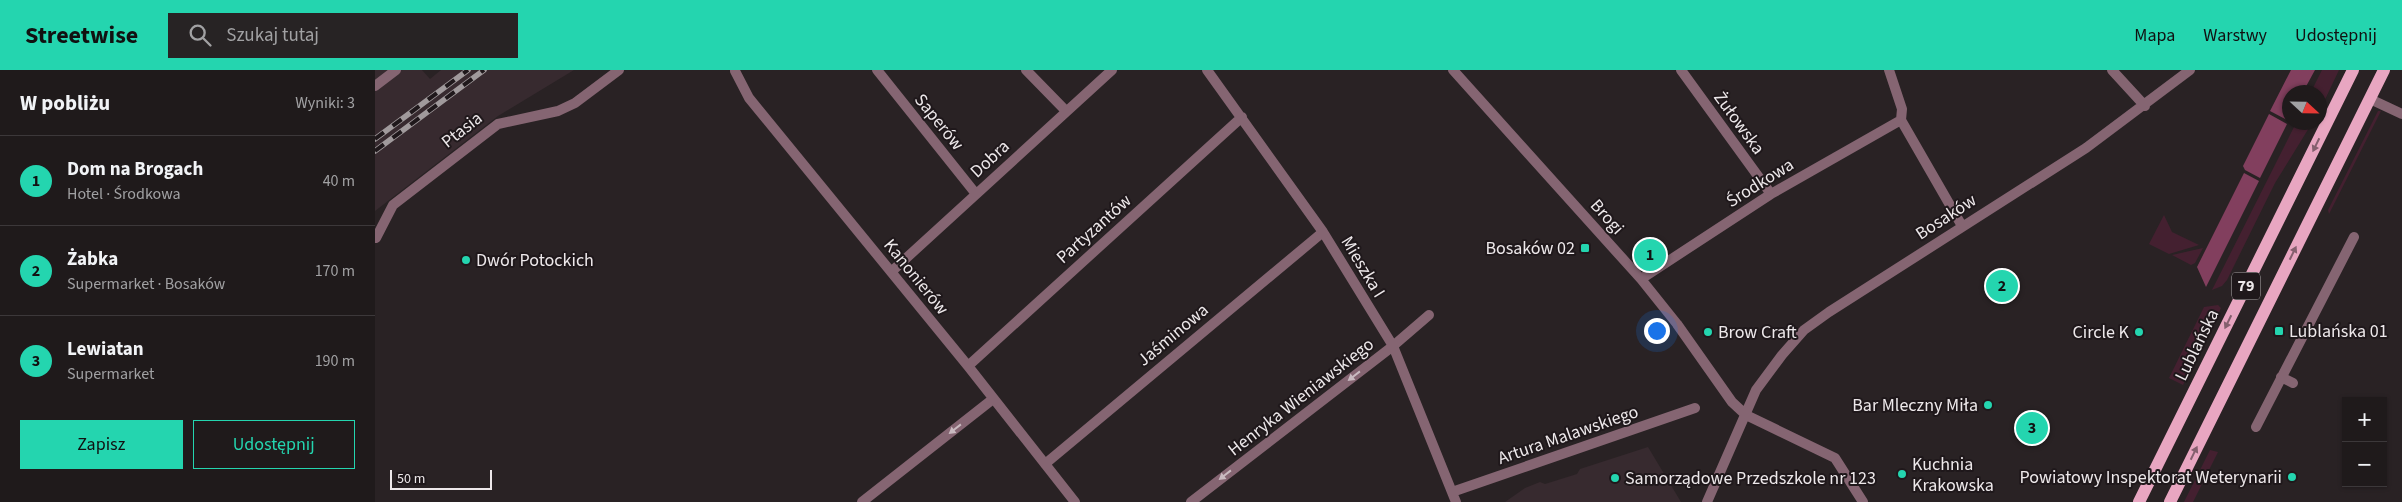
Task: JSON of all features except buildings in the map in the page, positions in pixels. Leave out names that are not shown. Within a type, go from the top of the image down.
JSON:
[{"type":"main road","name":"Lublańska","points":[[2139,502],[2353,70]]},
{"type":"main road","name":"79","points":[[2170,502],[2384,70]]},
{"type":"street","points":[[375,86],[396,70]]},
{"type":"street","name":"Ptasia","points":[[376,238],[393,205],[497,124],[558,110],[575,104],[619,70]]},
{"type":"street","name":"Saperów","points":[[877,70],[976,194]]},
{"type":"street","points":[[1026,70],[1066,111]]},
{"type":"street","name":"Dobra","points":[[891,272],[1112,70]]},
{"type":"street","name":"Mieszka I","points":[[1207,70],[1242,116],[1323,232],[1393,346],[1454,497]]},
{"type":"street","name":"Brogi","points":[[1453,70],[1641,279],[1677,324],[1733,402],[1746,415]]},
{"type":"street","name":"Żułowska","points":[[1681,70],[1771,194]]},
{"type":"street","points":[[1889,70],[1902,109],[1901,120],[1962,226]]},
{"type":"street","points":[[2112,70],[2145,106]]},
{"type":"street","name":"Bosaków","points":[[1707,502],[1762,382],[1804,330],[1962,226],[2086,148],[2145,106],[2190,70]]},
{"type":"street","name":"Kanonierów","points":[[735,71],[749,98],[968,366],[1075,502]]},
{"type":"street","points":[[2370,99],[2402,114]]},
{"type":"street","name":"Partyzantów","points":[[968,366],[1242,116]]},
{"type":"street","name":"Środkowa","points":[[1641,279],[1771,194],[1901,120]]},
{"type":"street","name":"Jaśminowa","points":[[1045,464],[1323,232]]},
{"type":"street","points":[[2256,426],[2354,237]]},
{"type":"street","name":"Henryka Wieniawskiego","points":[[1191,502],[1393,346],[1429,315]]},
{"type":"street","points":[[2281,377],[2293,383]]},
{"type":"street","points":[[862,502],[993,399]]},
{"type":"street","name":"Artura Malawskiego","points":[[1454,497],[1695,408]]},
{"type":"street","points":[[1746,415],[1835,458],[1863,502]]},
{"type":"shaded area","points":[[375,70],[422,70],[430,79],[441,70],[574,70],[498,116],[375,211]]},
{"type":"shaded area","points":[[2291,70],[2315,70],[2307,85],[2283,85]]},
{"type":"shaded area","points":[[2322,70],[2339,70],[2327,95],[2327,85],[2314,85]]},
{"type":"shaded area","points":[[2282,88],[2282,117],[2270,111]]},
{"type":"shaded area","points":[[2378,111],[2381,111],[2329,214],[2328,210]]},
{"type":"shaded area","points":[[2269,114],[2282,121],[2282,130],[2284,130],[2260,178],[2245,170],[2243,166]]},
{"type":"shaded area","points":[[2292,130],[2308,130],[2275,183],[2227,280],[2222,286],[2212,290]]},
{"type":"shaded area","points":[[2244,173],[2259,181],[2206,287],[2197,267]]},
{"type":"shaded area","points":[[2164,215],[2172,232],[2199,245],[2169,254],[2149,244]]},
{"type":"shaded area","points":[[2203,248],[2195,263],[2191,265],[2172,255]]},
{"type":"shaded area","points":[[2218,305],[2221,308],[2183,385],[2169,378],[2204,307]]},
{"type":"shaded area","name":"Samorządowe Przedszkole nr 123","points":[[1648,447],[1681,502],[1505,502],[1525,488],[1540,482],[1545,484],[1577,474],[1580,469]]},
{"type":"shaded area","points":[[2210,450],[2218,452],[2193,502],[2184,502]]},
{"type":"railway","points":[[375,139],[468,70]]},
{"type":"railway","points":[[375,151],[484,70]]},
{"type":"place","name":"Bosaków 02","points":[[1585,248]]},
{"type":"place","name":"Dom na Brogach","points":[[1650,255]]},
{"type":"place","name":"Dwór Potockich","points":[[466,260]]},
{"type":"place","name":"Żabka","points":[[2002,286]]},
{"type":"place","name":"Lublańska 01","points":[[2279,331]]},
{"type":"place","name":"Brow Craft","points":[[1708,332]]},
{"type":"place","name":"Circle K","points":[[2139,332]]},
{"type":"place","name":"Bar Mleczny Miła","points":[[1988,405]]},
{"type":"place","name":"Lewiatan","points":[[2032,428]]},
{"type":"place","name":"Kuchnia Krakowska","points":[[1902,474]]},
{"type":"place","name":"Powiatowy Inspektorat Weterynarii","points":[[2292,477]]},
{"type":"place","name":"Samorządowe Przedszkole nr 123","points":[[1615,478]]}]
